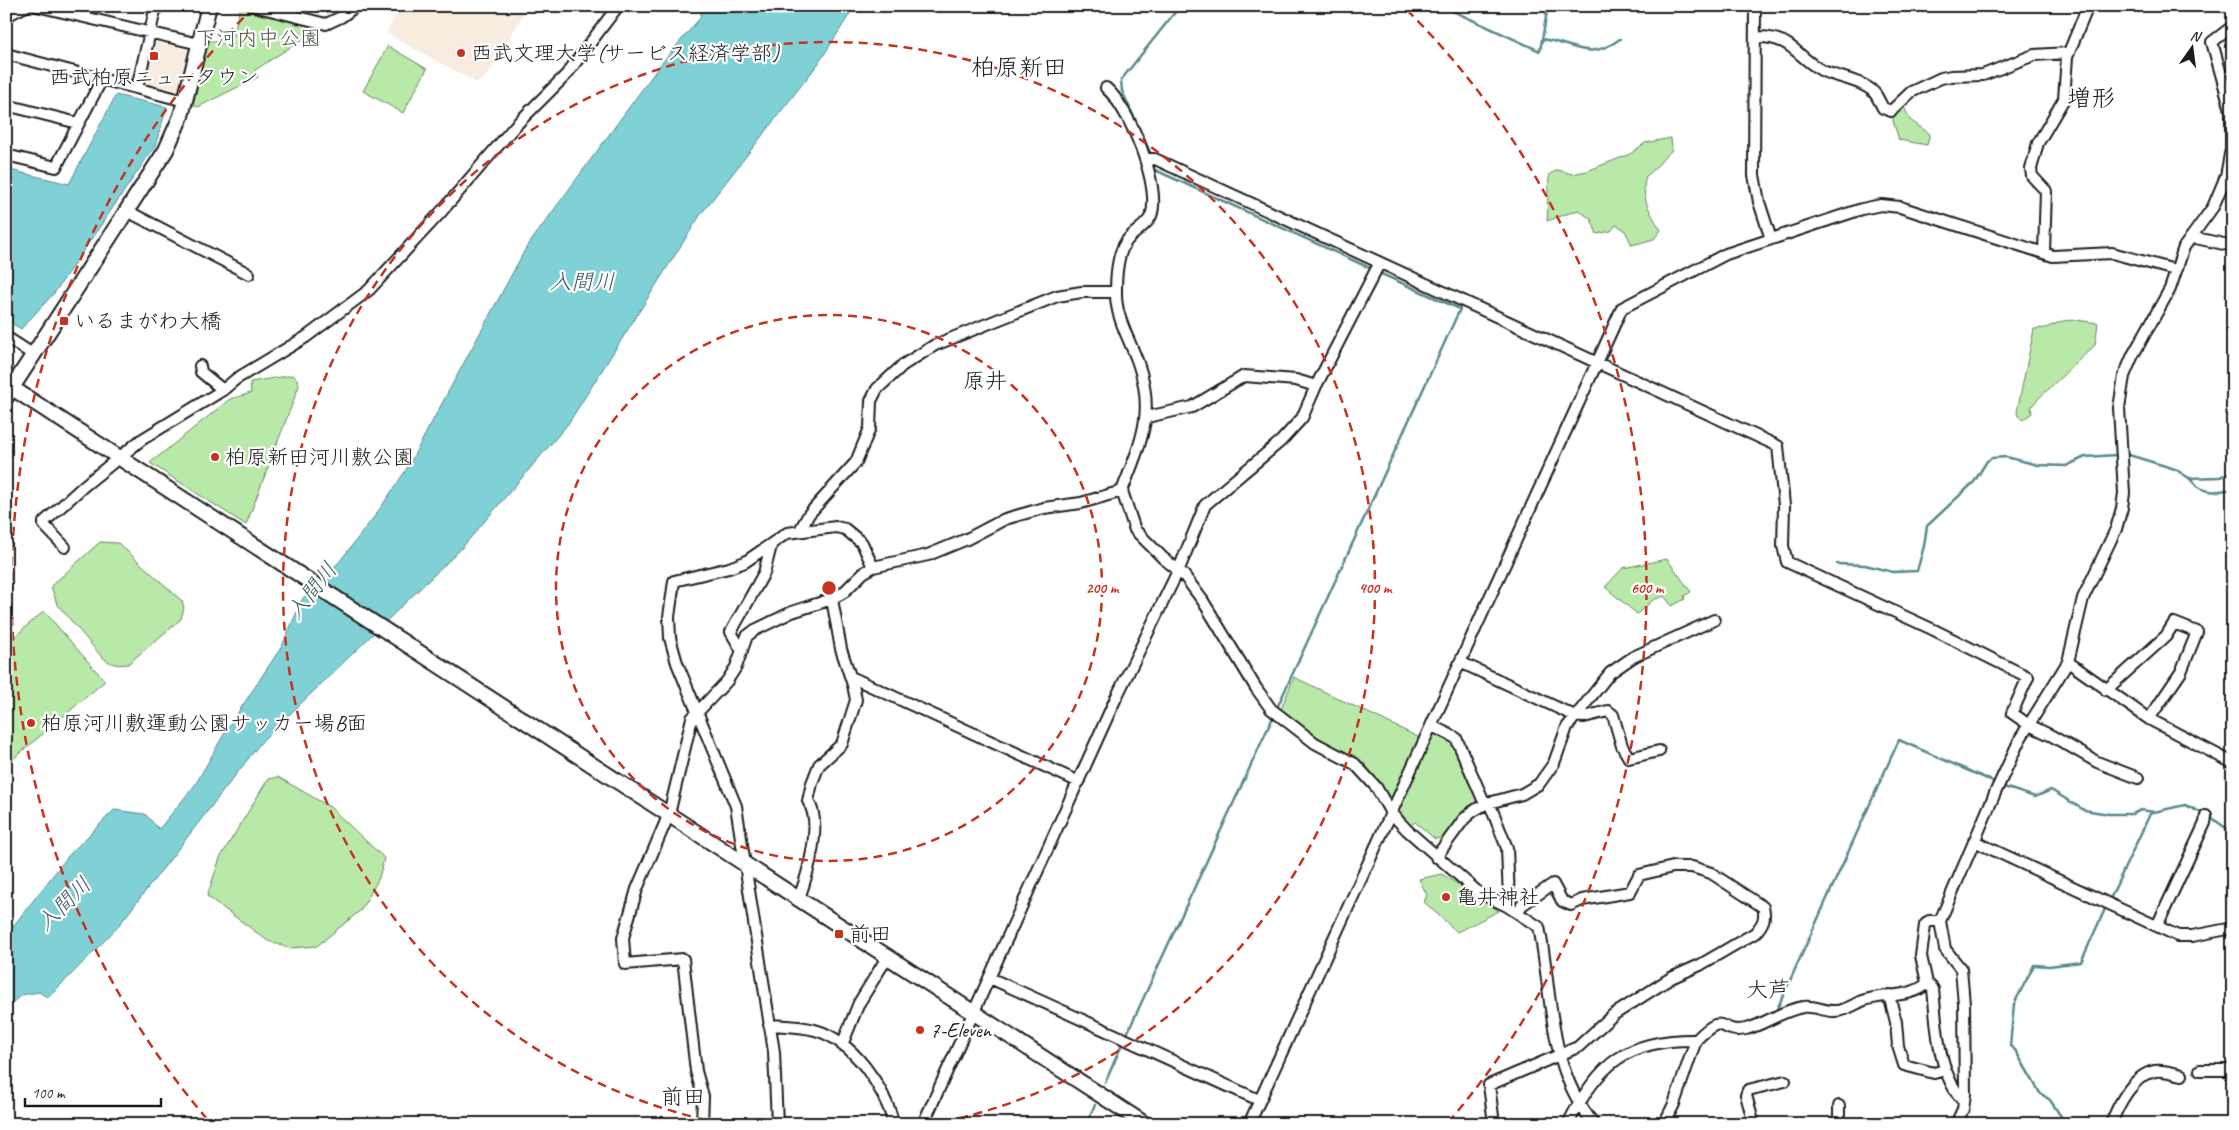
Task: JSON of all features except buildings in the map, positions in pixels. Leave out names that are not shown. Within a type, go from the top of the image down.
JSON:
[{"type":"street","points":[[6,16],[26,6]]},
{"type":"street","points":[[37,6],[199,44]]},
{"type":"street","points":[[138,88],[156,6]]},
{"type":"street","points":[[208,6],[176,131],[128,211],[34,355],[8,389],[122,458],[1145,1124]]},
{"type":"street","points":[[256,6],[326,24],[341,17],[356,6]]},
{"type":"street","points":[[65,547],[44,525],[44,522],[122,458],[223,390],[236,379],[306,337],[369,290],[442,211],[515,126],[566,75],[618,6]]},
{"type":"street","points":[[1755,6],[1754,174],[1759,202],[1771,239]]},
{"type":"street","points":[[2044,252],[2046,191],[2032,176],[2031,172],[2038,143],[2064,100],[2068,53],[2088,6]]},
{"type":"street","points":[[1956,1124],[1964,1102],[1964,1004],[1961,969],[1945,949],[1940,921],[1995,793],[2029,725],[2068,662],[2083,598],[2116,530],[2124,493],[2119,408],[2124,376],[2132,355],[2170,289],[2184,247],[2213,207],[2223,188],[2232,149],[2231,110],[2212,42],[2233,26]]},
{"type":"street","points":[[1755,37],[1767,37],[1785,42],[1823,70],[1868,87],[1879,98],[1883,108],[1891,111],[1912,92],[1941,78],[1983,75],[2034,55],[2068,53]]},
{"type":"street","points":[[6,54],[185,100]]},
{"type":"street","points":[[6,155],[56,167],[102,79]]},
{"type":"street","points":[[1106,88],[1136,134],[1146,159],[1153,204],[1151,216],[1127,240],[1124,246],[1120,259],[1116,292],[1117,306],[1147,399],[1147,418],[1122,491],[1135,530],[1163,558],[1179,569],[1203,601],[1256,688],[1274,711],[1315,743],[1355,764],[1376,787],[1391,813],[1436,857],[1479,893],[1518,912],[1540,927],[1552,1024],[1560,1056],[1579,1105],[1594,1124]]},
{"type":"street","points":[[6,105],[78,123]]},
{"type":"street","points":[[1146,159],[1155,159],[1377,269],[1597,363],[1778,446],[1784,505],[1782,546],[1786,562],[1934,630],[2028,677],[2012,713],[2029,725],[2097,762],[2138,778]]},
{"type":"street","points":[[1249,1124],[1622,308],[1726,254],[1862,209],[1891,205],[2053,256],[2118,254],[2175,270]]},
{"type":"street","points":[[128,211],[249,274]]},
{"type":"street","points":[[2191,237],[2233,246]]},
{"type":"street","points":[[923,1124],[1115,700],[1179,569],[1205,505],[1295,427],[1302,418],[1316,386],[1377,269]]},
{"type":"street","points":[[800,530],[809,514],[856,462],[870,428],[870,400],[877,389],[903,365],[935,346],[1057,296],[1082,292],[1116,292]]},
{"type":"street","points":[[6,336],[34,355]]},
{"type":"street","points":[[200,366],[201,372],[223,390]]},
{"type":"street","points":[[1147,418],[1192,407],[1244,376],[1296,380],[1316,386]]},
{"type":"street","points":[[702,1124],[704,1096],[695,1063],[684,959],[625,964],[623,938],[688,732],[697,711],[727,681],[736,667],[747,636],[755,630],[798,610],[832,599],[844,592],[863,573],[873,567],[928,556],[1014,517],[1044,508],[1081,503],[1122,491]]},
{"type":"street","points":[[777,1124],[776,1078],[736,806],[678,663],[670,638],[669,617],[674,581],[729,568],[745,562],[771,546],[787,533],[800,530],[845,529],[853,533],[862,543],[873,567]]},
{"type":"street","points":[[742,651],[731,632],[764,573],[771,546]]},
{"type":"street","points":[[800,898],[812,856],[814,809],[808,801],[812,783],[819,766],[842,744],[856,700],[851,677],[841,649],[832,599]]},
{"type":"street","points":[[1436,857],[1464,819],[1487,803],[1522,794],[1540,784],[1554,763],[1563,734],[1610,673],[1622,663],[1714,620]]},
{"type":"street","points":[[2106,690],[2166,636],[2174,623],[2196,632],[2181,672],[2149,719]]},
{"type":"street","points":[[1460,662],[1575,716],[1584,717],[1603,712],[1612,715],[1622,746],[1629,758],[1659,751]]},
{"type":"street","points":[[2068,662],[2149,719],[2233,763]]},
{"type":"street","points":[[851,677],[1079,782]]},
{"type":"street","points":[[1432,726],[1456,738],[1502,831],[1507,848],[1509,900],[1507,906]]},
{"type":"street","points":[[2157,926],[2205,823],[2206,816]]},
{"type":"street","points":[[1974,841],[2157,926],[2183,936],[2233,928]]},
{"type":"street","points":[[1494,1124],[1489,1085],[1560,1056],[1584,1043],[1613,1015],[1633,1004],[1654,988],[1755,933],[1764,919],[1763,906],[1711,872],[1682,865],[1638,875],[1630,892],[1582,900],[1571,905],[1562,901],[1553,884],[1522,905],[1518,912]]},
{"type":"street","points":[[1940,921],[1929,921],[1925,925],[1922,936],[1922,956],[1927,982],[1932,989],[1944,1070],[1949,1082],[1964,1102]]},
{"type":"street","points":[[842,1045],[859,1003],[888,956]]},
{"type":"street","points":[[990,978],[1259,1100]]},
{"type":"street","points":[[1664,1124],[1674,1104],[1696,1040],[1711,1024],[1717,1023],[1737,1030],[1749,1029],[1785,1011],[1806,1006],[1833,1012],[1863,1000],[1915,990],[1927,982]]},
{"type":"street","points":[[1889,995],[1904,1065],[1934,1073],[1944,1070]]},
{"type":"street","points":[[769,1025],[816,1030],[842,1045],[862,1065],[876,1084],[890,1108],[894,1124]]},
{"type":"street","points":[[1568,1124],[1579,1105],[1611,1062],[1625,1052],[1642,1045],[1675,1040],[1696,1040]]},
{"type":"street","points":[[2111,1124],[2118,1106],[2142,1077],[2152,1071],[2163,1070],[2182,1075]]},
{"type":"street","points":[[2200,1070],[2233,1070]]},
{"type":"street","points":[[1754,1124],[1746,1095],[1748,1090],[1785,1081]]},
{"type":"street","points":[[1838,1106],[1839,1124]]},
{"type":"shaded area","name":"西武文理大学(サービス経済学部)","points":[[401,6],[528,6],[489,73],[477,83],[386,33]]},
{"type":"shaded area","points":[[153,41],[189,50],[178,95],[145,87],[143,84]]},
{"type":"green space","name":"下河内中公園","points":[[240,8],[316,25],[317,30],[255,70],[258,77],[198,107],[193,105],[209,40],[231,45]]},
{"type":"green space","points":[[388,46],[427,69],[403,113],[363,91]]},
{"type":"green space","points":[[1903,105],[1910,120],[1930,134],[1927,145],[1899,140],[1893,121],[1893,112]]},
{"type":"green space","points":[[1671,138],[1672,150],[1646,176],[1644,184],[1647,204],[1661,230],[1654,239],[1632,245],[1624,229],[1616,225],[1611,231],[1597,234],[1591,219],[1578,210],[1547,221],[1550,174],[1558,170],[1572,174],[1587,171],[1630,154],[1645,143]]},
{"type":"green space","points":[[2076,320],[2098,323],[2095,345],[2039,398],[2031,407],[2032,413],[2023,420],[2018,416],[2017,412],[2034,329],[2046,328],[2062,321]]},
{"type":"green space","name":"柏原新田河川敷公園","points":[[293,375],[297,379],[299,386],[246,525],[150,463],[230,399],[251,393],[250,382]]},
{"type":"green space","points":[[100,542],[118,543],[182,601],[184,608],[181,619],[128,664],[113,664],[101,656],[57,604],[51,586]]},
{"type":"green space","points":[[1667,559],[1691,592],[1684,596],[1685,599],[1672,606],[1664,596],[1653,600],[1637,614],[1605,587],[1623,568]]},
{"type":"green space","name":"柏原河川敷運動公園サッカー場B面","points":[[44,611],[105,681],[6,765],[6,644]]},
{"type":"green space","points":[[1294,677],[1420,738],[1393,797],[1387,795],[1366,767],[1299,725],[1281,709]]},
{"type":"green space","points":[[1434,731],[1454,737],[1482,802],[1443,841],[1441,838],[1435,839],[1415,822],[1410,826],[1399,810]]},
{"type":"green space","points":[[278,777],[330,807],[384,858],[379,878],[361,910],[317,946],[290,948],[268,941],[207,896],[220,858],[268,779]]},
{"type":"green space","points":[[1442,874],[1499,911],[1457,932],[1424,902],[1427,895],[1419,879]]},
{"type":"water","name":"入間川","points":[[703,6],[855,6],[818,64],[701,214],[568,424],[460,550],[262,741],[116,929],[48,998],[39,992],[21,995],[6,1009],[6,935],[69,855],[114,810],[145,814],[159,829],[195,785],[227,729],[282,646],[303,598],[340,561],[377,513],[406,470],[526,248],[660,65],[700,18]]},
{"type":"water","points":[[116,95],[167,107],[155,146],[55,292],[21,329],[6,320],[6,169],[69,184]]},
{"type":"pier","points":[[320,578],[388,622],[376,634],[308,590]]},
{"type":"waterway","points":[[1150,152],[1122,91],[1121,80],[1180,6]]},
{"type":"waterway","points":[[1444,7],[1540,51],[1548,6]]},
{"type":"waterway","points":[[1542,39],[1582,50],[1599,49],[1609,46],[1620,39]]},
{"type":"waterway","points":[[1153,169],[1372,269]]},
{"type":"waterway","points":[[1276,710],[1460,309],[1377,272]]},
{"type":"waterway","points":[[1837,564],[1865,565],[1893,572],[1917,571],[1927,526],[1974,482],[1987,461],[1992,458],[2006,457],[2038,465],[2066,466],[2085,457],[2117,455]]},
{"type":"waterway","points":[[2129,455],[2175,469],[2189,478],[2220,477],[2233,471]]},
{"type":"waterway","points":[[2189,478],[2203,490],[2220,491],[2233,489]]},
{"type":"waterway","points":[[1126,1036],[1274,715]]},
{"type":"waterway","points":[[1777,1009],[1899,740],[1994,782]]},
{"type":"waterway","points":[[2004,787],[2035,797],[2051,790],[2084,810],[2109,814],[2132,814],[2141,810],[2154,812],[2185,805],[2204,814]]},
{"type":"waterway","points":[[2110,899],[2150,814],[2154,812]]},
{"type":"waterway","points":[[2209,816],[2233,833]]},
{"type":"waterway","points":[[2066,1124],[2050,1100],[2040,1093],[2015,1050],[2010,1046],[2014,1004],[2034,965],[2049,966],[2081,962],[2105,909]]},
{"type":"waterway","points":[[1105,1083],[1123,1042]]},
{"type":"waterway","points":[[1086,1124],[1095,1105]]},
{"type":"place","name":"西武文理大学(サービス経済学部)","points":[[461,53]]},
{"type":"place","name":"西武柏原ニュータウン","points":[[154,56]]},
{"type":"place","name":"いるまがわ大橋","points":[[64,321]]},
{"type":"place","name":"柏原新田河川敷公園","points":[[215,457]]},
{"type":"place","name":"柏原河川敷運動公園サッカー場B面","points":[[31,723]]},
{"type":"place","name":"亀井神社","points":[[1446,897]]},
{"type":"place","name":"前田","points":[[839,934]]},
{"type":"place","name":"7-Eleven","points":[[920,1030]]},
{"type":"district","name":"柏原新田","points":[[1019,67]]},
{"type":"district","name":"増形","points":[[2091,98]]},
{"type":"district","name":"原井","points":[[985,381]]},
{"type":"district","name":"大芦","points":[[1768,990]]},
{"type":"district","name":"前田","points":[[683,1097]]}]
